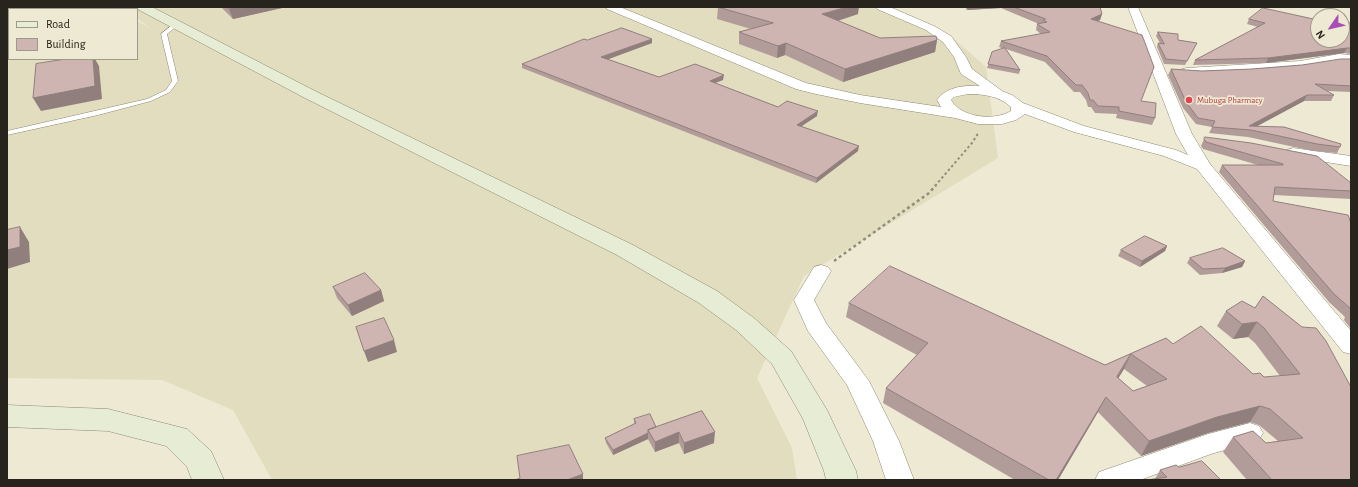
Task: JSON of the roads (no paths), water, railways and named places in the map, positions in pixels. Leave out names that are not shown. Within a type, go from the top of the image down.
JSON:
[{"type":"main road","points":[[143,7],[309,94],[624,250],[708,297],[744,324],[782,358],[817,418],[842,480]]},
{"type":"main road","points":[[7,416],[108,420],[176,437],[200,460],[208,480]]},
{"type":"street","points":[[611,7],[801,86],[824,92],[959,114],[986,120],[1014,112],[1170,153],[1203,166]]},
{"type":"street","points":[[881,7],[930,28],[947,39],[954,48],[966,71],[1002,95],[1014,112]]},
{"type":"street","points":[[1133,7],[1184,134],[1203,166],[1351,346]]},
{"type":"street","points":[[1159,69],[1198,72],[1300,65],[1339,58],[1351,59]]},
{"type":"street","points":[[959,114],[953,111],[945,103],[966,71]]},
{"type":"street","points":[[889,103],[977,90],[1002,95]]},
{"type":"street","points":[[1184,134],[1204,139]]},
{"type":"street","points":[[1278,149],[1313,157],[1351,161]]},
{"type":"street","points":[[821,271],[804,300],[816,326],[857,380],[886,442],[900,480]]},
{"type":"street","points":[[1109,480],[1208,444],[1250,434]]},
{"type":"lane","points":[[7,133],[149,100],[168,91],[175,80],[164,34],[176,24]]},
{"type":"place","name":"Mubuga Pharmacy","points":[[1189,100]]}]
